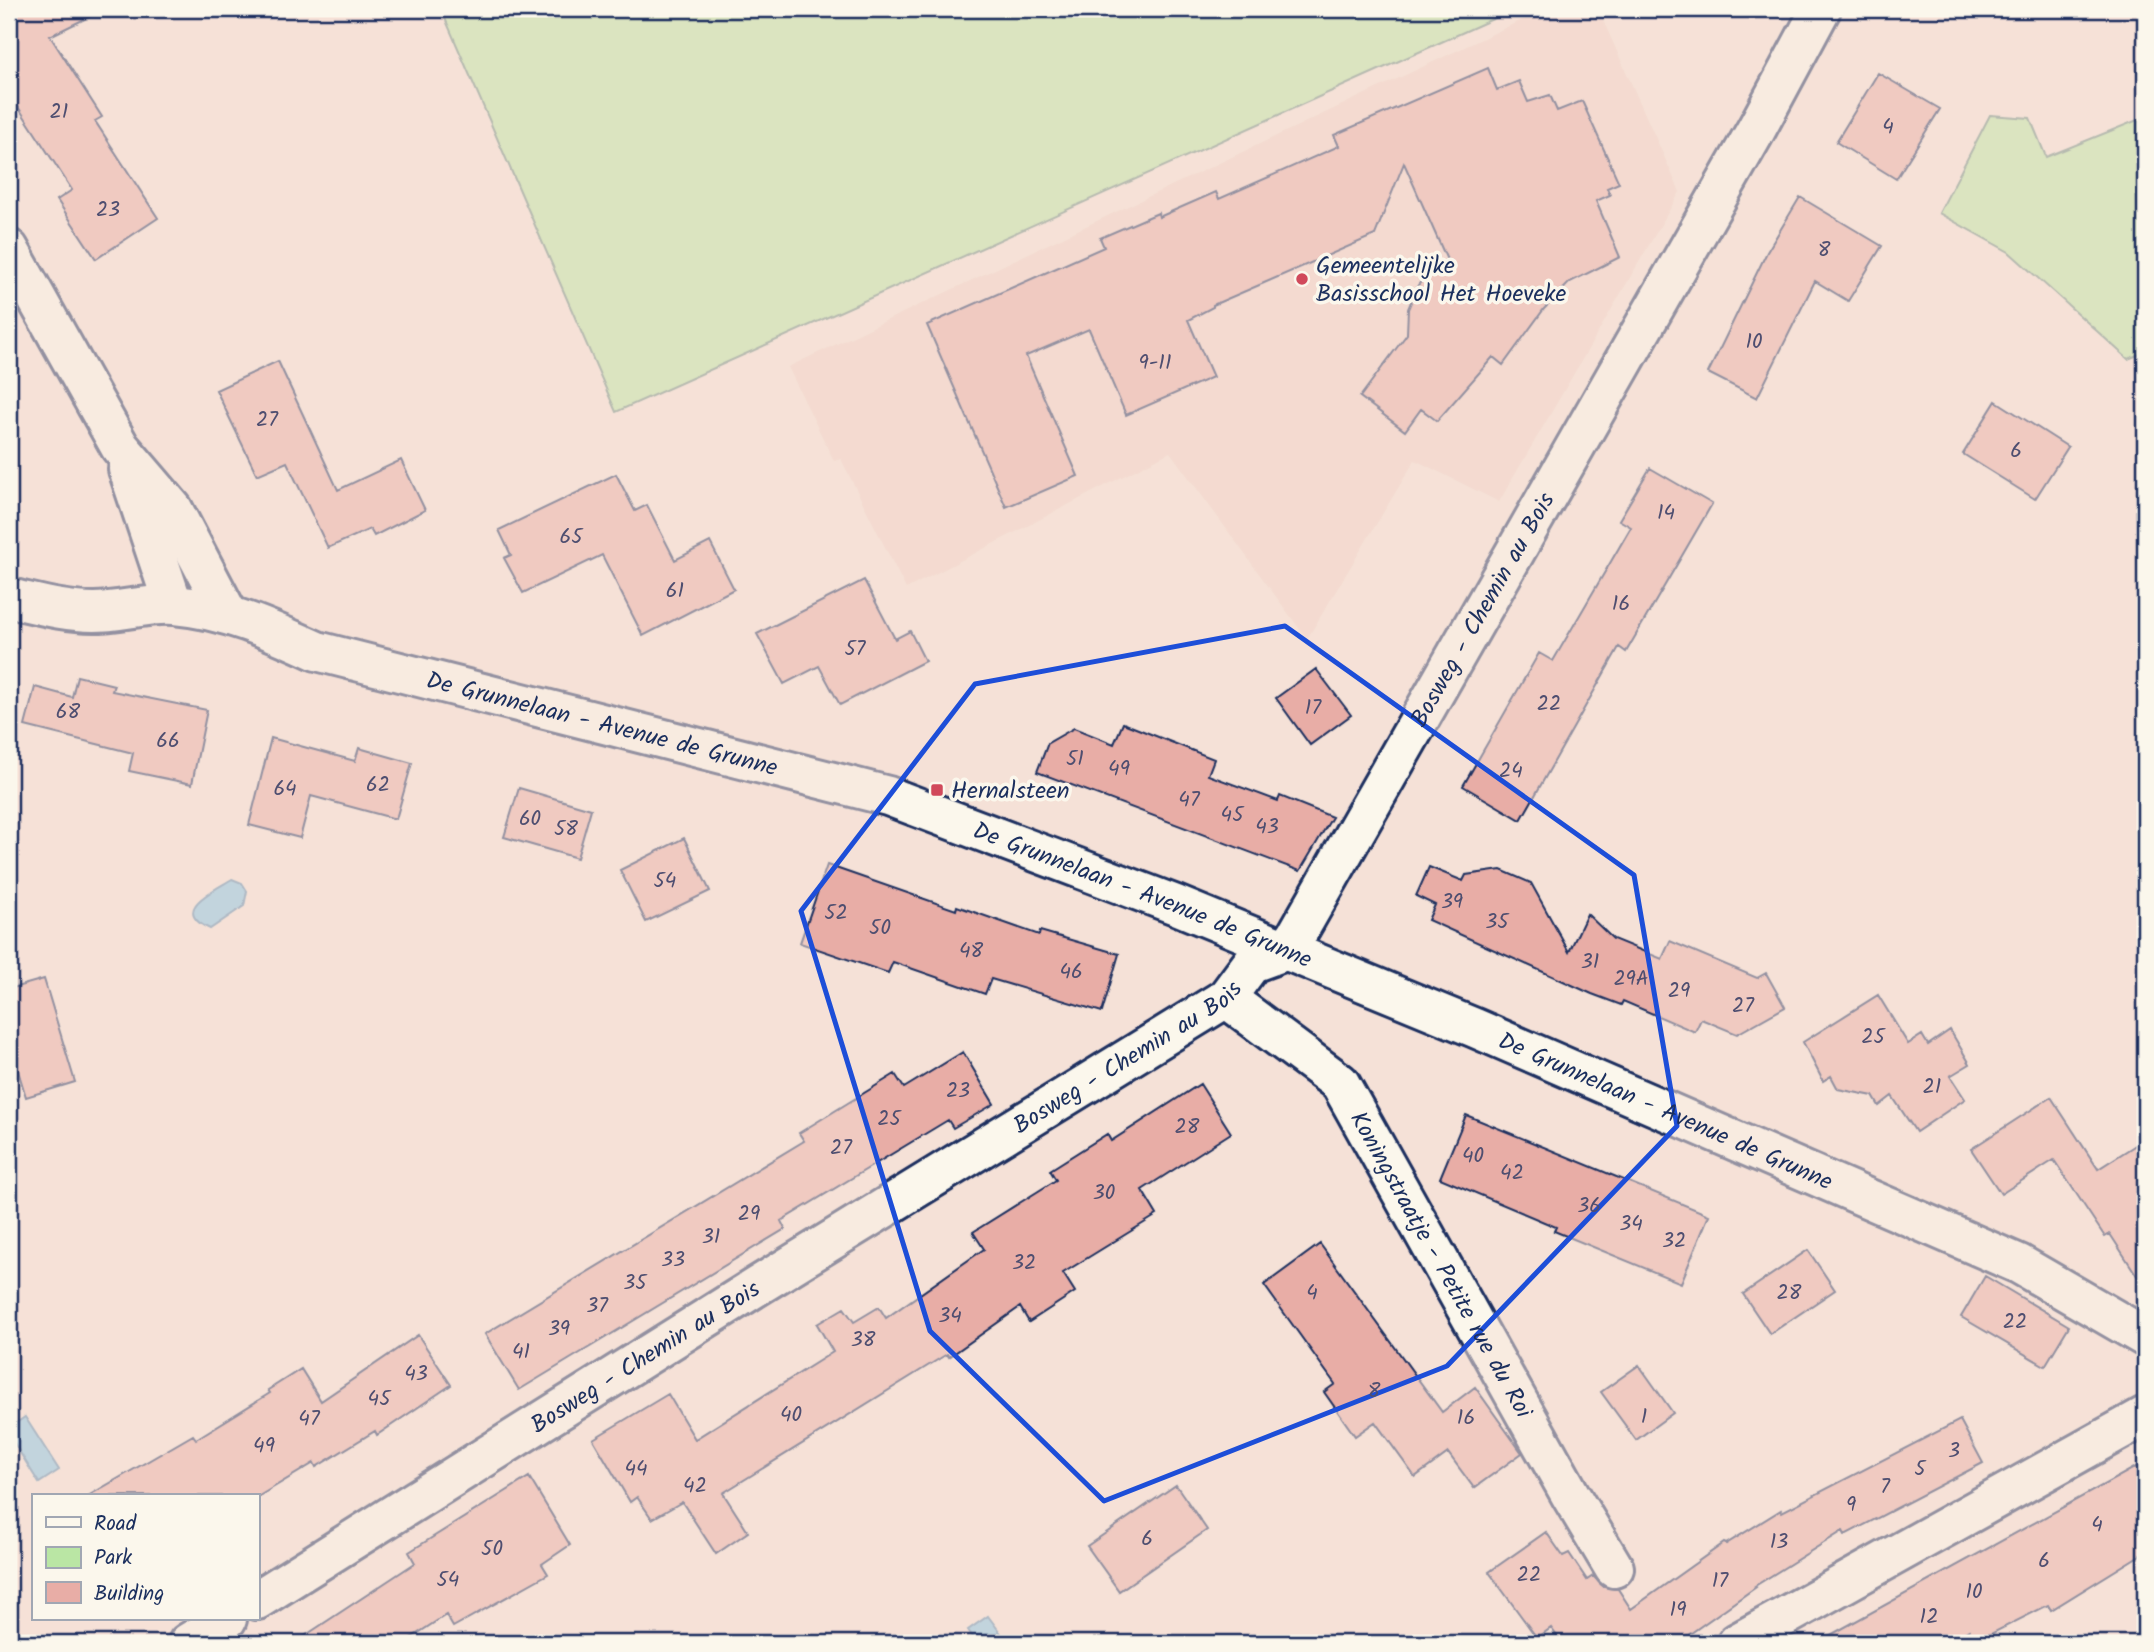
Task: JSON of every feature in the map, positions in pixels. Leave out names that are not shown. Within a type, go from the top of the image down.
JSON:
[{"type":"street","name":"Bosweg - Chemin au Bois","points":[[259,1599],[747,1293],[1226,998],[1252,962],[1284,951],[1297,934],[1400,756],[1749,143],[1821,9]]},
{"type":"street","points":[[9,249],[120,447],[173,604]]},
{"type":"street","points":[[120,447],[173,509],[228,614]]},
{"type":"street","name":"De Grunnelaan - Avenue de Grunne","points":[[9,598],[65,610],[96,612],[173,604],[228,614],[317,651],[888,796],[1176,905],[1475,1028],[2019,1264],[2145,1337]]},
{"type":"street","name":"Koningstraatje - Petite rue du Roi","points":[[1226,998],[1340,1083],[1614,1568]]},
{"type":"street","points":[[1737,1643],[2145,1416]]},
{"type":"street","points":[[188,1643],[225,1620]]},
{"type":"highlighted area","points":[[1285,626],[1634,875],[1677,1126],[1447,1366],[1104,1501],[930,1331],[801,911],[975,684]]},
{"type":"shaded area","name":"Gemeentelijke Basisschool Het Hoeveke","points":[[1545,9],[1598,9],[1680,192],[1499,502],[1415,460],[1307,639],[1170,452],[906,589],[841,459],[834,461],[788,367]]},
{"type":"green space","points":[[441,9],[1515,9],[616,412]]},
{"type":"green space","points":[[1990,115],[2030,118],[2046,157],[2145,117],[2145,352],[2128,359],[2009,252],[1939,213]]},
{"type":"water","points":[[232,879],[242,883],[247,891],[244,906],[210,929],[198,922],[193,915],[198,901]]},
{"type":"water","points":[[25,1417],[59,1470],[39,1483],[9,1435],[9,1428]]},
{"type":"water","points":[[988,1616],[1008,1643],[977,1643],[968,1630]]},
{"type":"building","points":[[9,9],[105,9],[50,36],[102,117],[95,121],[158,218],[96,259],[57,200],[72,190],[9,93]]},
{"type":"building","points":[[1488,68],[1497,90],[1519,81],[1528,102],[1550,95],[1557,111],[1582,101],[1619,183],[1607,188],[1610,195],[1596,201],[1620,257],[1570,282],[1544,309],[1503,365],[1493,357],[1437,421],[1421,409],[1405,431],[1360,397],[1407,334],[1408,309],[1418,285],[1447,260],[1404,163],[1375,235],[1213,305],[1188,320],[1213,377],[1126,415],[1089,329],[1026,356],[1078,476],[1006,507],[927,325],[1104,247],[1100,238],[1158,213],[1159,217],[1216,192],[1219,199],[1339,146],[1334,135]]},
{"type":"building","points":[[1878,73],[1940,109],[1896,179],[1836,142]]},
{"type":"building","points":[[1800,197],[1882,246],[1848,301],[1815,281],[1757,398],[1708,373],[1767,252]]},
{"type":"building","points":[[278,361],[338,490],[401,460],[425,510],[374,536],[370,529],[328,548],[287,462],[257,475],[216,390]]},
{"type":"building","points":[[1996,401],[2068,447],[2035,499],[1963,454]]},
{"type":"building","points":[[1650,468],[1712,504],[1626,652],[1619,647],[1521,820],[1463,786],[1539,653],[1553,661],[1631,527],[1619,520]]},
{"type":"building","points":[[616,474],[635,511],[647,505],[675,560],[710,542],[734,589],[643,636],[602,555],[523,593],[504,558],[511,555],[499,530]]},
{"type":"building","points":[[864,580],[895,639],[910,631],[925,661],[840,705],[819,666],[784,684],[757,634]]},
{"type":"building","points":[[1316,669],[1351,715],[1310,745],[1276,698]]},
{"type":"building","points":[[77,676],[114,685],[112,691],[207,710],[192,784],[129,771],[133,753],[25,726],[35,687],[72,697]]},
{"type":"building","points":[[1123,723],[1214,759],[1208,775],[1278,801],[1280,796],[1332,817],[1300,871],[1037,772],[1048,743],[1074,728],[1114,744]]},
{"type":"building","points":[[271,738],[355,761],[359,748],[412,763],[396,819],[311,796],[300,838],[249,825]]},
{"type":"building","points":[[519,788],[591,809],[577,858],[504,837]]},
{"type":"building","points":[[684,838],[710,891],[646,922],[620,870]]},
{"type":"building","points":[[827,865],[956,910],[957,906],[1039,935],[1040,931],[1119,954],[1102,1012],[991,979],[985,994],[893,962],[888,973],[800,943]]},
{"type":"building","points":[[1429,867],[1463,881],[1466,875],[1501,870],[1531,883],[1569,952],[1587,914],[1613,939],[1662,959],[1670,941],[1757,978],[1766,973],[1785,1007],[1737,1034],[1701,1019],[1695,1032],[1623,1001],[1621,1005],[1592,994],[1428,920],[1435,905],[1416,896]]},
{"type":"building","points":[[44,979],[75,1082],[26,1097],[9,1041],[9,989]]},
{"type":"building","points":[[1878,995],[1908,1044],[1922,1035],[1928,1045],[1950,1030],[1970,1064],[1950,1076],[1965,1099],[1916,1132],[1892,1096],[1879,1106],[1873,1096],[1838,1089],[1831,1076],[1823,1081],[1803,1042]]},
{"type":"building","points":[[963,1052],[994,1104],[953,1128],[948,1120],[781,1221],[785,1229],[519,1390],[485,1334],[804,1141],[799,1133],[895,1074],[904,1088]]},
{"type":"building","points":[[1200,1084],[1231,1133],[1142,1190],[1157,1215],[1063,1273],[1075,1292],[1029,1322],[1020,1307],[949,1357],[947,1354],[723,1493],[748,1532],[716,1554],[682,1502],[652,1519],[637,1497],[630,1502],[593,1439],[668,1394],[695,1439],[833,1352],[817,1324],[844,1308],[854,1322],[879,1307],[886,1318],[984,1249],[973,1232],[1056,1180],[1050,1170],[1107,1134],[1111,1141]]},
{"type":"building","points":[[2051,1097],[2098,1169],[2145,1139],[2145,1288],[2110,1234],[2105,1237],[2054,1160],[2001,1194],[1971,1149]]},
{"type":"building","points":[[1466,1115],[1709,1215],[1681,1283],[1554,1231],[1556,1227],[1440,1178]]},
{"type":"building","points":[[1320,1244],[1442,1412],[1475,1387],[1522,1453],[1474,1488],[1448,1453],[1415,1477],[1375,1422],[1355,1436],[1324,1392],[1335,1384],[1264,1285]]},
{"type":"building","points":[[1808,1250],[1835,1290],[1770,1334],[1743,1294]]},
{"type":"building","points":[[1985,1276],[2069,1326],[2045,1366],[1961,1317]]},
{"type":"building","points":[[418,1335],[451,1385],[377,1435],[375,1431],[316,1467],[314,1463],[259,1496],[91,1494],[193,1435],[196,1439],[270,1393],[268,1390],[301,1369],[321,1401]]},
{"type":"building","points":[[1639,1365],[1673,1413],[1636,1440],[1601,1392]]},
{"type":"building","points":[[1960,1420],[1983,1463],[1845,1535],[1843,1531],[1755,1586],[1677,1643],[1562,1643],[1551,1628],[1537,1638],[1489,1572],[1546,1532],[1563,1556],[1569,1553],[1587,1580],[1593,1576],[1604,1587],[1618,1589],[1631,1609],[1724,1543],[1781,1510],[1782,1512]]},
{"type":"building","points":[[2145,1462],[2145,1552],[2051,1610],[2048,1605],[1975,1642],[1969,1630],[1948,1643],[1816,1643]]},
{"type":"building","points":[[529,1477],[570,1545],[542,1564],[548,1574],[453,1627],[446,1615],[403,1643],[294,1643],[415,1563],[409,1552]]},
{"type":"building","points":[[1176,1485],[1207,1530],[1119,1591],[1087,1546]]},
{"type":"place","name":"Gemeentelijke Basisschool Het Hoeveke","points":[[1302,279]]},
{"type":"place","name":"Hernalsteen","points":[[937,790]]}]
